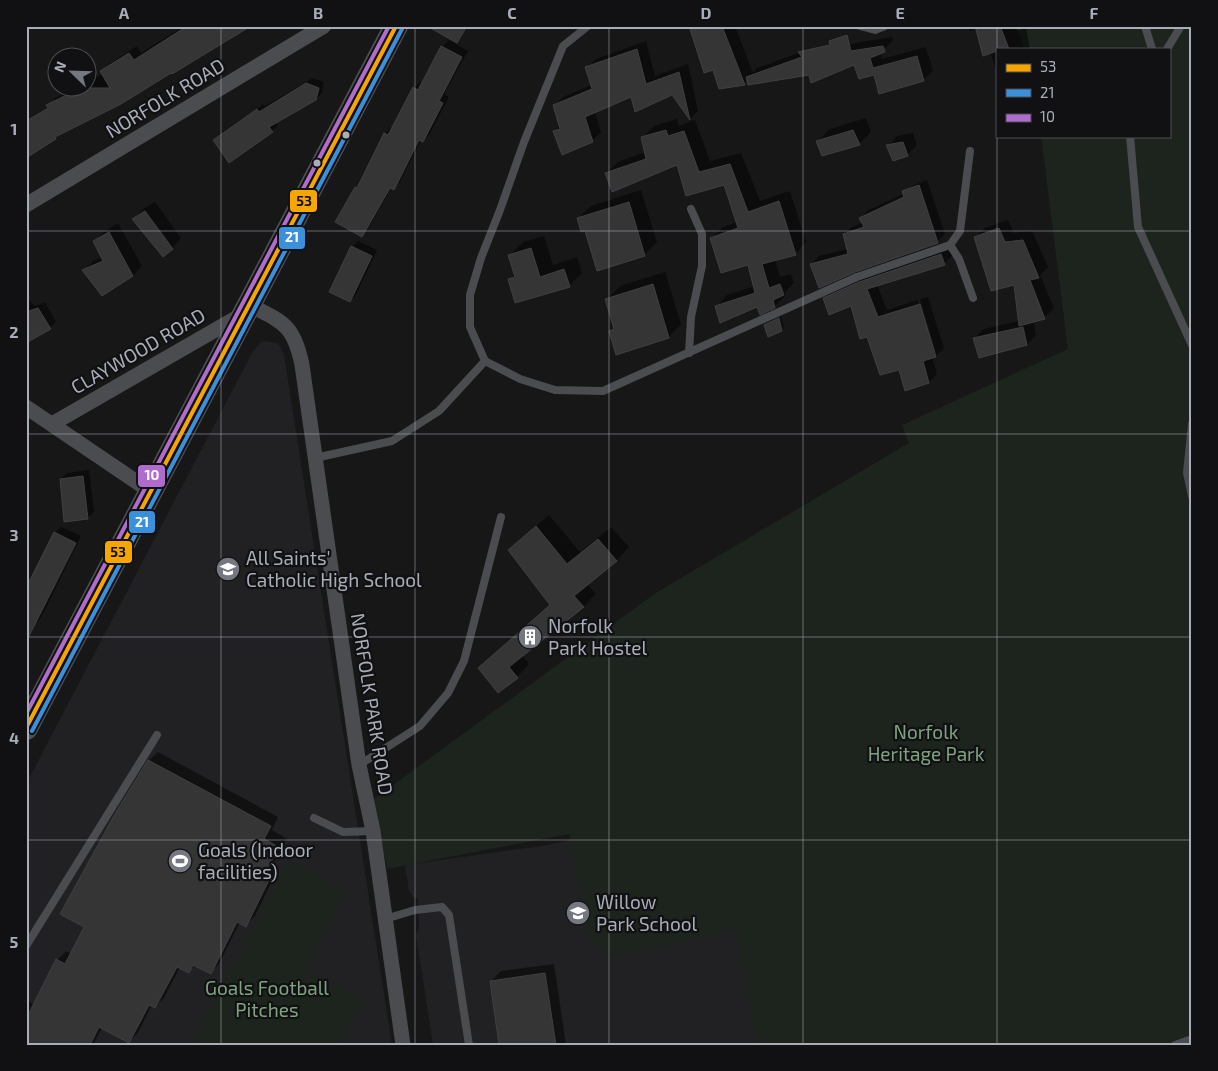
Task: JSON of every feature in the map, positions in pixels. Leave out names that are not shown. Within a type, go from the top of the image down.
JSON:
[{"type":"main road","points":[[26,728],[396,26]]},
{"type":"street","name":"NORFOLK ROAD","points":[[26,205],[324,26]]},
{"type":"street","name":"CLAYWOOD ROAD","points":[[52,424],[247,309]]},
{"type":"street","name":"NORFOLK PARK ROAD","points":[[247,309],[276,319],[287,327],[299,349],[360,765],[373,831],[402,1045]]},
{"type":"street","points":[[26,406],[150,491]]},
{"type":"lane","points":[[588,26],[563,46],[524,142],[481,258],[470,295],[470,327],[485,361],[520,379],[555,390],[603,391],[857,277],[950,245],[960,231],[970,151]]},
{"type":"lane","points":[[860,26],[875,30],[885,26]]},
{"type":"lane","points":[[1145,26],[1152,48]]},
{"type":"lane","points":[[1168,48],[1181,26]]},
{"type":"lane","points":[[1130,138],[1138,227],[1192,345]]},
{"type":"lane","points":[[689,352],[691,317],[702,266],[702,234],[691,209]]},
{"type":"lane","points":[[950,245],[960,259],[973,298]]},
{"type":"lane","points":[[315,458],[392,441],[439,412],[485,361]]},
{"type":"lane","points":[[1192,424],[1188,473],[1192,496]]},
{"type":"lane","points":[[360,765],[420,726],[448,693],[464,661],[502,517]]},
{"type":"lane","points":[[26,946],[157,735]]},
{"type":"lane","points":[[314,818],[343,832],[373,831]]},
{"type":"lane","points":[[385,919],[415,910],[442,907],[449,915],[469,1045]]},
{"type":"lane","points":[[1175,1045],[1192,1038]]},
{"type":"shaded area","name":"All Saints' Catholic High School","points":[[261,342],[277,343],[284,355],[392,1045],[26,1045],[26,784],[252,353]]},
{"type":"shaded area","name":"Willow Park School","points":[[720,808],[759,1045],[433,1045],[416,935],[419,929],[418,898],[413,897],[409,891],[405,865],[548,845]]},
{"type":"green space","name":"Norfolk Heritage Park","points":[[1016,26],[1192,26],[1192,1045],[757,1045],[736,930],[611,957],[588,936],[569,834],[387,869],[374,799],[654,594],[909,443],[902,425],[1068,349],[1041,138],[1170,138],[1170,48],[1024,48]]},
{"type":"green space","name":"Goals Football Pitches","points":[[289,860],[346,891],[305,970],[362,1000],[339,1045],[191,1045]]},
{"type":"building","points":[[187,26],[251,26],[121,104],[55,137],[56,139],[26,158],[26,121],[48,108],[46,105],[60,98],[98,98],[98,88],[110,88],[100,71],[129,53],[134,60]]},
{"type":"building","points":[[427,26],[467,26],[457,43]]},
{"type":"building","points":[[689,26],[722,26],[745,85],[719,89],[713,70],[704,73]]},
{"type":"building","points":[[975,26],[1000,26],[1009,48],[996,48],[996,51],[983,56]]},
{"type":"building","points":[[847,35],[851,51],[883,46],[885,52],[870,58],[873,68],[917,56],[924,81],[879,94],[874,75],[859,79],[854,65],[811,83],[809,75],[748,85],[746,77],[802,57],[798,52],[830,45],[829,41]]},
{"type":"building","points":[[441,46],[462,57],[439,101],[443,103],[423,142],[419,140],[394,190],[390,188],[362,237],[335,222],[355,187],[357,188],[384,133],[388,135],[413,87],[418,90]]},
{"type":"building","points":[[637,49],[646,84],[679,72],[690,120],[672,95],[635,112],[631,97],[585,117],[593,142],[562,155],[553,131],[560,129],[553,105],[592,89],[585,67]]},
{"type":"building","points":[[306,83],[319,88],[316,100],[269,127],[273,132],[229,163],[213,140],[257,109],[259,112]]},
{"type":"building","points":[[666,130],[668,136],[684,131],[699,172],[730,164],[748,212],[779,201],[796,255],[762,264],[769,288],[780,284],[784,295],[773,300],[775,308],[760,315],[757,307],[720,323],[715,306],[755,293],[748,265],[721,273],[710,238],[738,228],[724,185],[686,196],[677,165],[612,192],[605,173],[646,159],[641,137]]},
{"type":"building","points":[[853,130],[860,145],[822,156],[816,141]]},
{"type":"building","points":[[903,142],[908,156],[893,161],[886,145]]},
{"type":"building","points":[[919,185],[938,243],[855,272],[819,288],[810,264],[848,254],[843,234],[864,227],[859,218],[904,197],[902,191]]},
{"type":"building","points":[[629,202],[645,256],[597,271],[585,231],[581,232],[577,218]]},
{"type":"building","points":[[145,211],[173,249],[163,257],[132,219]]},
{"type":"building","points":[[999,228],[1005,242],[1023,240],[1039,278],[1030,280],[1045,319],[1019,326],[1014,285],[991,291],[974,237]]},
{"type":"building","points":[[109,232],[133,276],[102,296],[82,270],[103,261],[93,241]]},
{"type":"building","points":[[351,246],[372,256],[350,302],[329,292]]},
{"type":"building","points":[[531,248],[540,277],[564,269],[570,287],[515,303],[508,279],[515,277],[508,255]]},
{"type":"building","points":[[941,254],[945,265],[867,289],[878,317],[920,304],[936,357],[923,361],[929,383],[905,391],[899,370],[880,375],[867,337],[860,339],[851,306],[829,315],[823,298],[859,282]]},
{"type":"building","points":[[653,284],[669,338],[616,355],[609,331],[614,329],[605,299]]},
{"type":"building","points":[[38,308],[51,329],[26,343],[26,312]]},
{"type":"building","points":[[779,318],[782,331],[768,337],[764,325]]},
{"type":"building","points":[[1023,327],[1027,345],[979,358],[973,338]]},
{"type":"building","points":[[83,476],[88,519],[64,522],[60,479]]},
{"type":"building","name":"Norfolk Park Hostel","points":[[536,526],[567,564],[598,539],[617,561],[574,596],[584,607],[509,667],[518,678],[498,693],[478,668],[550,605],[508,550]]},
{"type":"building","points":[[54,532],[76,543],[26,642],[26,588]]},
{"type":"building","name":"Goals (Indoor facilities)","points":[[148,760],[271,826],[264,839],[279,847],[264,875],[269,880],[246,927],[237,922],[211,974],[193,965],[189,973],[177,967],[155,1008],[149,1005],[129,1043],[99,1027],[90,1045],[26,1045],[26,1019],[56,959],[65,964],[84,927],[60,914],[115,814]]},
{"type":"building","points":[[545,973],[556,1045],[499,1045],[490,981]]},
{"type":"transit line","name":"10","points":[[26,714],[389,26]]},
{"type":"transit line","name":"53","points":[[26,728],[396,26]]},
{"type":"transit line","name":"21","points":[[32,731],[402,29]]},
{"type":"place","name":"All Saints' Catholic High School","points":[[228,569]]},
{"type":"place","name":"Norfolk Park Hostel","points":[[530,637]]},
{"type":"place","name":"Goals (Indoor facilities)","points":[[180,861]]},
{"type":"place","name":"Willow Park School","points":[[578,913]]}]
